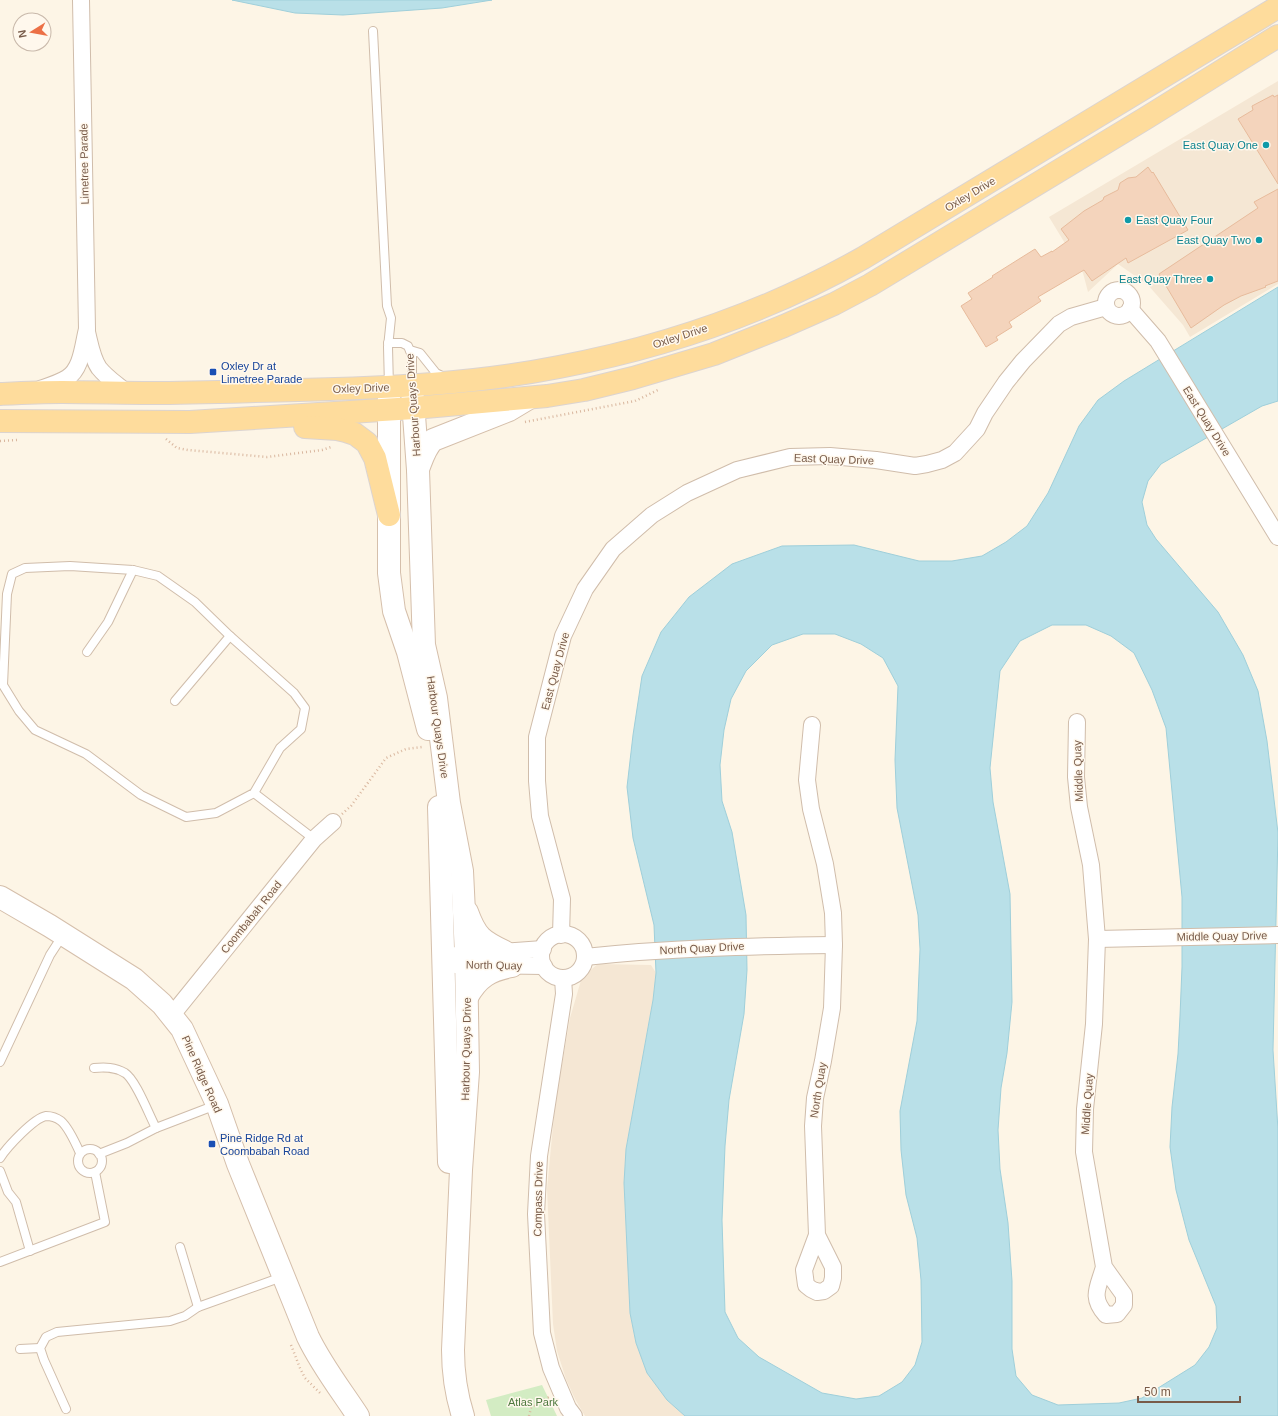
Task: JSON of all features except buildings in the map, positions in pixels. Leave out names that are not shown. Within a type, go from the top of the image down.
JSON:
[{"type":"main road","name":"Oxley Drive","points":[[0,394],[389,388],[551,369],[618,355],[683,336],[727,321],[834,275],[1273,10]]},
{"type":"main road","name":"Oxley Drive","points":[[0,421],[190,422],[414,408],[547,396],[598,387],[688,362],[753,340],[834,304],[893,272],[1278,36]]},
{"type":"main road","points":[[190,422],[337,429],[355,434],[367,444],[372,451],[389,514]]},
{"type":"street","name":"Limetree Parade","points":[[30,393],[66,379],[71,375],[76,369],[80,360],[86,329],[81,0]]},
{"type":"street","points":[[1120,290],[1127,293],[1132,302],[1130,310],[1125,315],[1117,316],[1110,314],[1106,308],[1105,302],[1108,295],[1112,291],[1120,290]]},
{"type":"street","name":"East Quay Drive","points":[[561,935],[562,898],[540,816],[537,781],[537,737],[563,636],[585,589],[613,549],[652,515],[687,493],[737,470],[790,457],[830,456],[868,459],[915,466],[942,460],[955,453],[978,429],[986,413],[1022,361],[1059,324],[1071,317],[1106,308]]},
{"type":"street","name":"East Quay Drive","points":[[1130,310],[1158,341],[1278,537]]},
{"type":"street","name":"Limetree Parade","points":[[86,329],[92,353],[99,367],[104,374],[128,393]]},
{"type":"street","name":"Harbour Quays Drive","points":[[412,385],[418,470],[424,645],[436,698],[449,803],[462,871],[464,904],[468,1072],[461,1170],[453,1350],[453,1368],[458,1401],[450,1415]]},
{"type":"street","name":"Harbour Quays Drive","points":[[389,388],[389,574],[394,611],[408,652],[432,747],[439,808],[449,1180],[438,1352],[442,1392],[450,1415]]},
{"type":"street","points":[[418,470],[425,451],[433,440],[509,410],[529,398]]},
{"type":"street","name":"Middle Quay","points":[[1077,722],[1076,777],[1079,807],[1091,865],[1097,939],[1094,1024],[1085,1109],[1084,1152],[1104,1267]]},
{"type":"street","name":"North Quay","points":[[812,725],[808,780],[811,809],[825,864],[833,913],[834,945],[832,1008],[823,1061],[814,1098],[813,1126],[817,1235]]},
{"type":"street","name":"Coombabah Road","points":[[172,1015],[314,839],[333,822]]},
{"type":"street","name":"Pine Ridge Road","points":[[0,897],[63,934],[134,979],[152,993],[172,1015],[182,1029],[217,1104],[238,1164],[296,1311],[316,1355],[358,1415]]},
{"type":"street","points":[[464,904],[472,925],[478,935],[509,959],[498,968],[487,973],[471,990],[467,997]]},
{"type":"street","points":[[569,935],[581,943],[585,957],[584,965],[571,977],[563,978],[552,975],[544,966],[542,958],[543,949],[548,941],[556,936],[569,935]]},
{"type":"street","name":"Middle Quay Drive","points":[[1097,939],[1278,935]]},
{"type":"street","name":"North Quay Drive","points":[[585,957],[638,951],[765,945],[834,945]]},
{"type":"street","name":"North Quay","points":[[509,959],[543,949]]},
{"type":"street","name":"North Quay","points":[[443,961],[466,959],[509,959],[544,966]]},
{"type":"street","name":"Compass Drive","points":[[563,978],[564,994],[539,1156],[536,1214],[542,1333],[551,1368],[568,1408],[574,1416]]},
{"type":"lane","points":[[373,31],[387,306],[391,318],[388,344]]},
{"type":"lane","name":"Harbour Quays Drive","points":[[389,388],[388,344],[402,343],[408,346],[412,356],[412,385]]},
{"type":"lane","points":[[410,350],[420,353],[436,373],[453,381]]},
{"type":"lane","points":[[70,566],[133,570],[158,576],[195,602],[230,636],[294,693],[305,708],[301,729],[280,748],[254,793],[216,813],[186,817],[141,795],[86,754],[35,730],[19,711],[3,685],[8,594],[12,574],[25,568],[70,566]]},
{"type":"lane","points":[[87,652],[108,622],[133,570]]},
{"type":"lane","points":[[175,701],[230,636]]},
{"type":"lane","points":[[254,793],[314,839]]},
{"type":"lane","points":[[0,1062],[50,955],[63,934]]},
{"type":"lane","points":[[94,1068],[110,1067],[126,1074],[134,1085],[156,1128]]},
{"type":"lane","points":[[99,1154],[127,1143],[156,1128],[217,1104]]},
{"type":"lane","points":[[0,1158],[7,1148],[37,1120],[46,1116],[54,1117],[62,1122],[80,1153],[78,1161],[80,1168],[87,1172],[94,1172],[98,1170],[102,1163],[99,1154],[95,1150],[87,1149],[80,1153]]},
{"type":"lane","points":[[0,1171],[8,1192],[16,1202],[30,1251]]},
{"type":"lane","points":[[0,1262],[105,1222],[94,1172]]},
{"type":"lane","points":[[180,1247],[198,1307]]},
{"type":"lane","points":[[66,1409],[40,1348],[46,1338],[57,1332],[170,1321],[185,1316],[198,1307],[283,1276]]},
{"type":"lane","points":[[20,1349],[40,1348]]},
{"type":"path","points":[[333,822],[351,806],[386,758],[406,749],[422,747]]},
{"type":"path","points":[[289,1341],[300,1368],[306,1378],[322,1395]]},
{"type":"path","points":[[529,1416],[531,1408],[550,1397]]},
{"type":"shaded area","points":[[1278,81],[1278,284],[1190,337],[1183,325],[1148,285],[1118,264],[1088,292],[1083,273],[1049,217]]},
{"type":"shaded area","points":[[598,964],[651,965],[656,973],[653,1000],[626,1149],[624,1183],[630,1313],[636,1343],[667,1400],[685,1416],[585,1416],[566,1379],[557,1351],[553,1324],[547,1189],[555,1105],[570,1018],[582,977]]},
{"type":"green space","name":"Atlas Park","points":[[542,1385],[557,1416],[491,1416],[486,1400]]},
{"type":"water","points":[[232,0],[492,0],[442,8],[343,15],[295,13]]},
{"type":"water","points":[[1278,287],[1278,401],[1262,406],[1161,464],[1148,481],[1142,502],[1147,525],[1156,539],[1218,612],[1243,655],[1258,691],[1267,741],[1278,833],[1273,1050],[1278,1130],[1278,1416],[685,1416],[667,1400],[647,1373],[636,1343],[630,1313],[624,1183],[626,1149],[653,1000],[656,973],[654,925],[633,838],[627,787],[642,676],[661,632],[689,597],[732,564],[782,546],[854,545],[919,561],[952,561],[982,556],[1006,542],[1027,526],[1048,493],[1079,426],[1098,400],[1124,381]],"holes":[[[1052,625],[1086,625],[1111,636],[1134,653],[1152,690],[1166,728],[1182,897],[1180,1016],[1170,1147],[1176,1190],[1189,1240],[1216,1306],[1217,1328],[1209,1347],[1195,1365],[1142,1398],[1119,1403],[1058,1405],[1032,1395],[1016,1376],[1012,1349],[1012,1281],[1008,1223],[1000,1169],[998,1130],[1001,1088],[1007,1053],[1012,1002],[1010,894],[993,802],[990,768],[1000,671],[1020,641]],[[803,634],[835,634],[861,644],[883,658],[898,686],[895,760],[897,808],[918,915],[920,949],[917,1021],[900,1111],[901,1150],[906,1195],[917,1238],[921,1280],[922,1342],[915,1365],[902,1382],[879,1396],[856,1399],[822,1393],[759,1357],[738,1338],[725,1312],[722,1220],[725,1146],[729,1100],[744,1014],[747,970],[746,915],[732,832],[722,801],[720,765],[724,730],[731,699],[746,671],[772,645]]]},
{"type":"place","name":"East Quay One","points":[[1266,145]]},
{"type":"place","name":"East Quay Four","points":[[1128,220]]},
{"type":"place","name":"East Quay Two","points":[[1259,240]]},
{"type":"place","name":"East Quay Three","points":[[1210,279]]},
{"type":"place","name":"Oxley Dr at Limetree Parade","points":[[213,372]]},
{"type":"place","name":"Pine Ridge Rd at Coombabah Road","points":[[212,1144]]}]
